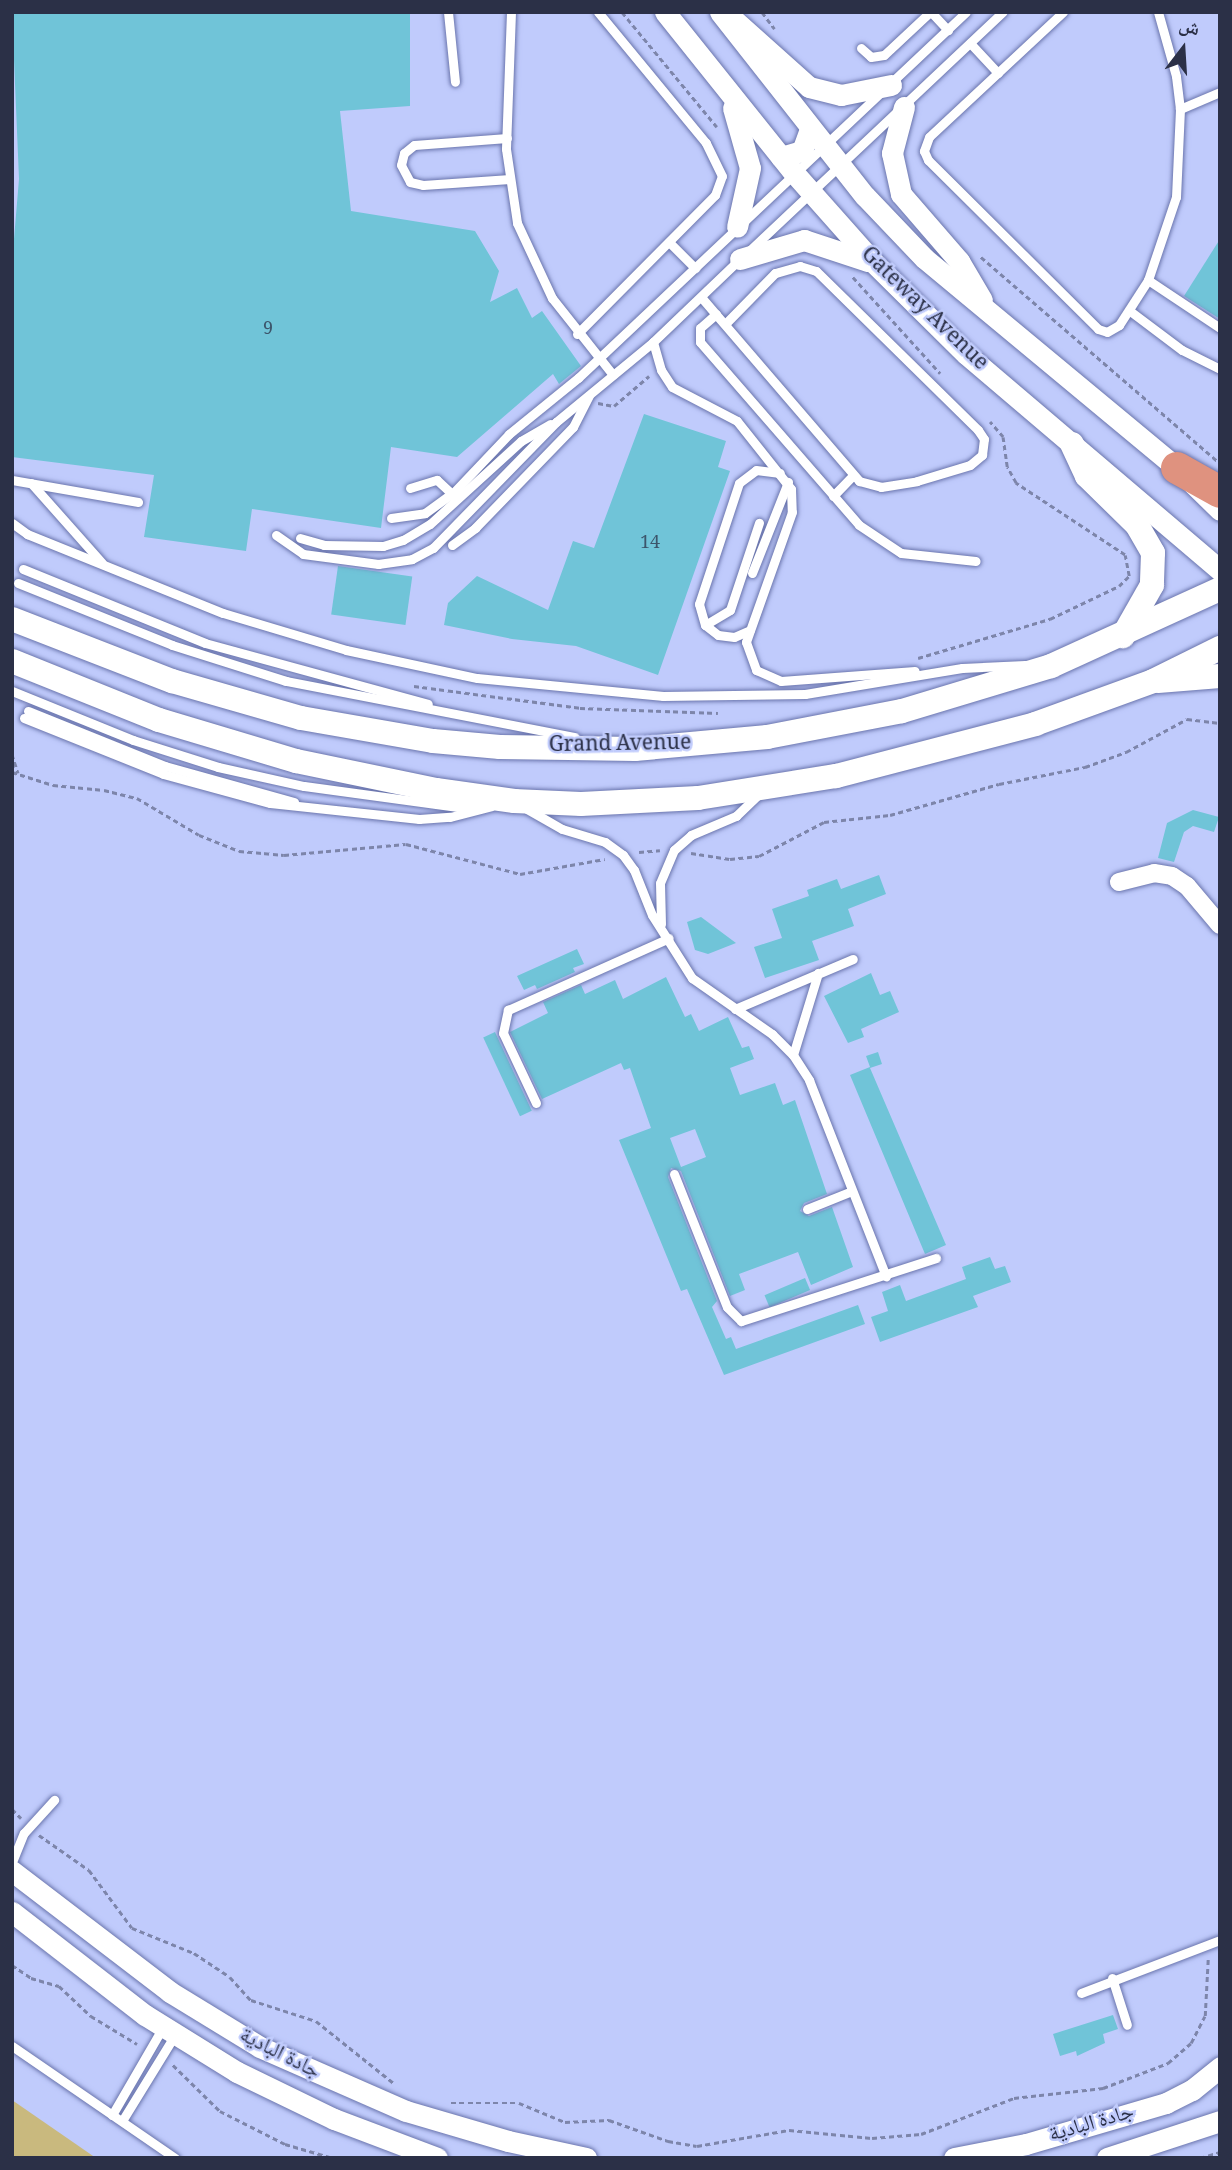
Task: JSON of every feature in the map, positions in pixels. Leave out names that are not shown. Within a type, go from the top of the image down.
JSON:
[{"type":"highway","points":[[1177,468],[1220,492]]},
{"type":"main road","points":[[1073,444],[1087,476],[1138,525],[1153,553],[1152,585],[1123,636]]},
{"type":"main road","name":"Grand Avenue","points":[[12,619],[172,681],[301,718],[447,742],[635,749],[743,740],[836,726],[902,711],[1051,666],[1123,636],[1220,589]]},
{"type":"main road","points":[[12,661],[227,742],[366,777],[510,800],[640,802],[762,790],[849,773],[1035,724],[1153,681],[1220,648]]},
{"type":"main road","points":[[1153,681],[1220,676]]},
{"type":"street","name":"Gateway Avenue","points":[[665,12],[795,174],[874,263],[966,354],[1220,570]]},
{"type":"street","name":"Gateway Avenue","points":[[721,12],[839,166],[923,258],[1177,468],[1220,510]]},
{"type":"street","points":[[721,12],[758,37],[790,74],[808,87],[841,95],[891,85]]},
{"type":"street","points":[[726,90],[750,168],[737,227]]},
{"type":"street","points":[[904,107],[892,153],[901,194],[959,261],[990,314]]},
{"type":"street","points":[[781,156],[802,151],[810,129]]},
{"type":"street","points":[[740,259],[804,240],[822,242],[874,263]]},
{"type":"street","points":[[1119,882],[1154,873],[1172,876],[1187,886],[1220,925]]},
{"type":"street","name":"جادة البادية","points":[[12,1871],[170,1992],[260,2047],[406,2111],[508,2141],[586,2158]]},
{"type":"street","name":"جادة البادية","points":[[12,1912],[169,2031],[284,2096],[437,2158]]},
{"type":"street","name":"جادة البادية","points":[[954,2158],[1026,2144],[1166,2104],[1192,2090],[1220,2067]]},
{"type":"street","name":"جادة البادية","points":[[1107,2158],[1220,2121]]},
{"type":"lane","points":[[448,12],[455,82]]},
{"type":"lane","points":[[511,12],[507,138],[517,223],[530,259],[577,334],[613,375]]},
{"type":"lane","points":[[577,334],[715,195],[722,176],[719,162],[598,12]]},
{"type":"lane","points":[[861,48],[871,57],[880,57],[931,12],[948,30]]},
{"type":"lane","points":[[300,538],[324,545],[383,546],[422,530],[509,434],[598,358],[966,12]]},
{"type":"lane","points":[[276,535],[288,546],[311,556],[378,564],[412,559],[442,541],[556,422],[653,342],[1003,12]]},
{"type":"lane","points":[[1063,12],[929,137],[924,146],[928,160],[1098,329],[1116,329],[1129,311],[1147,280],[1175,197],[1180,109],[1177,76],[1158,12]]},
{"type":"lane","points":[[970,43],[998,73]]},
{"type":"lane","points":[[1180,109],[1220,92]]},
{"type":"lane","points":[[507,138],[414,145],[404,153],[401,165],[405,177],[423,186],[510,179]]},
{"type":"lane","points":[[669,242],[695,268]]},
{"type":"lane","points":[[701,297],[852,476],[881,487],[935,477],[975,463],[984,450],[984,439],[816,271],[800,266],[775,274],[724,324]]},
{"type":"lane","points":[[1147,280],[1220,328]]},
{"type":"lane","points":[[1129,311],[1182,350],[1220,369]]},
{"type":"lane","points":[[716,314],[700,328],[700,342],[833,496],[886,546],[918,557],[976,561]]},
{"type":"lane","points":[[653,342],[661,370],[677,392],[737,421],[786,479],[792,512],[746,642],[751,662],[772,680],[962,668],[1051,666]]},
{"type":"lane","points":[[452,545],[475,528],[573,427],[590,394]]},
{"type":"lane","points":[[391,518],[425,513],[455,496],[521,440],[556,422]]},
{"type":"lane","points":[[750,630],[726,637],[705,625],[699,604],[739,483],[764,469],[786,479]]},
{"type":"lane","points":[[833,496],[852,476]]},
{"type":"lane","points":[[752,573],[786,479]]},
{"type":"lane","points":[[12,480],[138,502]]},
{"type":"lane","points":[[410,488],[437,480],[455,496]]},
{"type":"lane","points":[[31,483],[104,565]]},
{"type":"lane","points":[[12,523],[27,534],[223,613],[346,650],[477,678],[535,686],[663,696],[805,694],[962,668]]},
{"type":"lane","points":[[705,625],[722,619],[730,610],[759,523]]},
{"type":"lane","points":[[23,569],[161,627],[264,662],[542,731]]},
{"type":"lane","points":[[18,583],[172,645],[286,681],[635,749]]},
{"type":"lane","points":[[12,691],[133,740],[218,766],[304,786],[481,810]]},
{"type":"lane","points":[[26,715],[198,785],[344,814],[419,819],[481,810],[510,800],[558,827],[614,847],[634,870],[650,912],[698,984],[772,1034],[793,1055],[809,1080],[886,1276]]},
{"type":"lane","points":[[660,924],[660,883],[674,850],[691,835],[741,813],[762,790]]},
{"type":"lane","points":[[536,1103],[503,1033],[508,1010],[669,938]]},
{"type":"lane","points":[[735,1009],[853,959]]},
{"type":"lane","points":[[793,1055],[818,973]]},
{"type":"lane","points":[[674,1174],[735,1318],[753,1320],[936,1258]]},
{"type":"lane","points":[[807,1209],[852,1191]]},
{"type":"lane","points":[[12,1862],[29,1827],[54,1800]]},
{"type":"lane","points":[[1081,1993],[1112,1978],[1220,1940]]},
{"type":"lane","points":[[1112,1978],[1127,2025]]},
{"type":"lane","points":[[112,2115],[169,2031]]},
{"type":"lane","points":[[122,2121],[169,2031]]},
{"type":"lane","points":[[12,2046],[175,2158]]},
{"type":"path","points":[[622,12],[720,131]]},
{"type":"path","points":[[973,250],[1220,463]]},
{"type":"path","points":[[845,270],[943,375]]},
{"type":"path","points":[[590,394],[599,405],[614,407],[661,370]]},
{"type":"path","points":[[906,660],[979,643],[1050,618],[1119,586],[1129,576],[1125,555],[1016,483],[1007,467],[1003,436],[980,413]]},
{"type":"path","points":[[12,754],[18,773]]},
{"type":"path","points":[[12,1809],[29,1827],[89,1870],[132,1928],[194,1953],[230,1978],[251,2000],[316,2021],[383,2078],[404,2088]]},
{"type":"path","points":[[446,2102],[519,2103],[565,2122],[609,2120],[668,2141],[697,2146],[789,2130],[872,2138],[921,2134],[1014,2098],[1103,2088],[1168,2063],[1191,2043],[1205,2015],[1208,1953]]},
{"type":"path","points":[[1200,2158],[1220,2152]]},
{"type":"shaded area","points":[[12,2100],[96,2158],[12,2158]]},
{"type":"building","points":[[12,12],[410,12],[410,106],[340,111],[351,211],[475,231],[499,271],[490,302],[517,288],[532,318],[542,311],[581,366],[559,384],[553,374],[457,457],[391,447],[381,528],[252,509],[246,551],[144,537],[154,475],[12,457],[12,263],[19,179]]},
{"type":"building","points":[[1220,239],[1220,319],[1184,296]]},
{"type":"building","points":[[644,414],[726,441],[718,467],[730,471],[658,675],[576,646],[512,639],[444,625],[448,603],[477,576],[548,610],[573,541],[594,548]]},
{"type":"building","points":[[338,566],[412,576],[405,625],[331,615]]},
{"type":"building","points":[[1193,810],[1219,817],[1214,832],[1193,826],[1184,832],[1174,862],[1158,858],[1167,823]]},
{"type":"building","points":[[879,875],[886,894],[848,909],[854,926],[812,941],[819,960],[765,978],[754,947],[782,938],[772,909],[809,896],[807,890],[837,879],[841,889]]},
{"type":"building","points":[[701,917],[736,943],[708,954],[695,950],[687,922]]},
{"type":"building","points":[[577,949],[584,964],[573,968],[575,972],[537,989],[535,985],[524,990],[517,976]]},
{"type":"building","points":[[871,973],[880,995],[890,991],[899,1012],[861,1029],[864,1037],[848,1043],[824,996]]},
{"type":"building","points":[[666,977],[685,1017],[691,1014],[699,1031],[728,1017],[742,1048],[749,1046],[754,1059],[730,1068],[740,1095],[775,1083],[783,1105],[795,1100],[827,1194],[804,1203],[800,1211],[809,1216],[832,1207],[853,1267],[811,1285],[798,1252],[739,1274],[745,1290],[730,1296],[681,1171],[671,1168],[668,1177],[717,1301],[712,1307],[726,1339],[731,1337],[736,1349],[858,1305],[865,1324],[724,1375],[687,1289],[681,1291],[619,1140],[651,1128],[630,1068],[624,1070],[621,1063],[542,1099],[510,1032],[548,1013],[543,1002],[581,985],[585,994],[615,980],[623,999]],"holes":[[[695,1129],[706,1157],[681,1167],[670,1138]]]},
{"type":"building","points":[[495,1032],[532,1111],[520,1116],[483,1037]]},
{"type":"building","points":[[878,1052],[882,1064],[870,1068],[946,1245],[925,1254],[850,1075],[870,1067],[866,1056]]},
{"type":"building","points":[[990,1257],[995,1269],[1005,1266],[1011,1282],[973,1296],[978,1307],[880,1342],[871,1317],[888,1311],[882,1292],[900,1285],[906,1301],[966,1279],[962,1267]]},
{"type":"building","points":[[805,1278],[810,1290],[770,1307],[764,1295]]},
{"type":"building","points":[[1113,2015],[1118,2029],[1103,2034],[1105,2043],[1077,2056],[1076,2051],[1060,2056],[1053,2034]]}]
